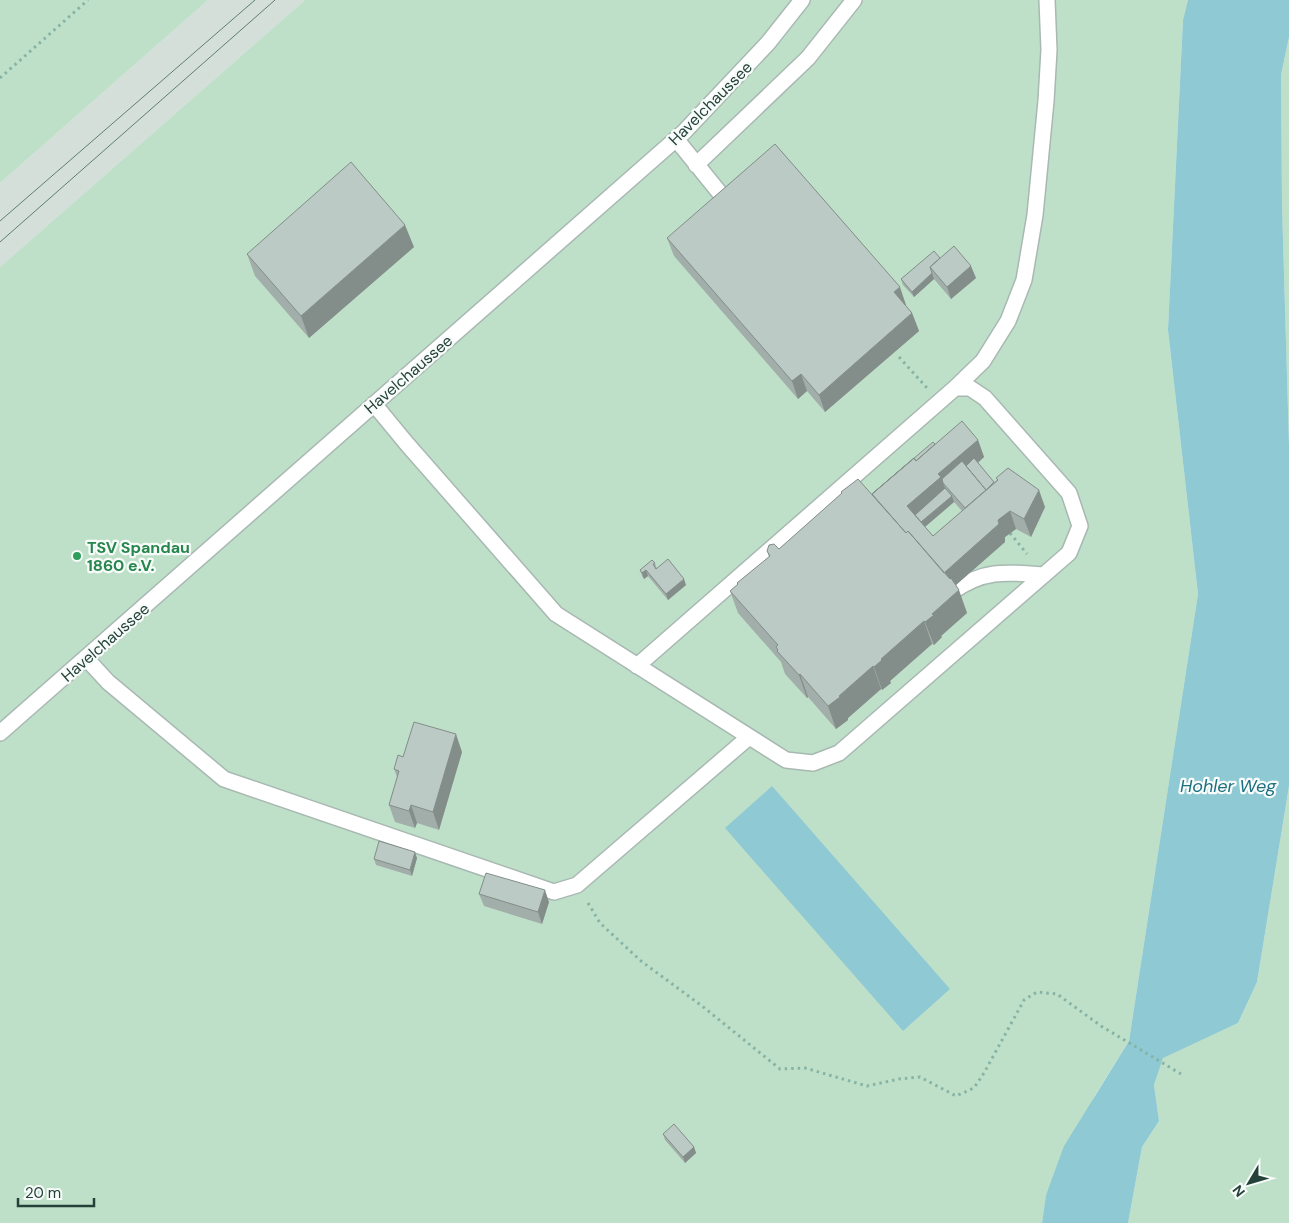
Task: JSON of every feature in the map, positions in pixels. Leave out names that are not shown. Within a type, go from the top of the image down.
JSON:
[{"type":"street","name":"Havelchaussee","points":[[0,733],[676,139],[768,43],[802,0]]},
{"type":"street","points":[[696,165],[808,58],[854,0]]},
{"type":"street","points":[[637,666],[955,388],[983,361],[1008,321],[1024,280],[1035,215],[1049,50],[1047,0]]},
{"type":"street","points":[[676,139],[723,197]]},
{"type":"street","points":[[374,404],[556,614],[786,760],[813,763],[839,754],[1069,553],[1080,526],[1070,493],[985,398],[970,388],[955,388]]},
{"type":"street","points":[[952,592],[967,581],[984,575],[1016,572],[1044,575]]},
{"type":"street","points":[[86,658],[108,682],[224,779],[554,892],[577,885],[749,736]]},
{"type":"path","points":[[0,78],[88,0]]},
{"type":"path","points":[[899,357],[939,402]]},
{"type":"path","points":[[577,885],[600,923],[641,961],[702,1006],[780,1069],[805,1068],[867,1086],[920,1077],[956,1096],[974,1088],[1024,1000],[1037,992],[1057,994],[1101,1026],[1181,1074]]},
{"type":"shaded area","points":[[208,0],[305,0],[0,267],[0,183]]},
{"type":"green space","points":[[0,0],[208,0],[0,183]]},
{"type":"green space","points":[[305,0],[1188,0],[1183,20],[1168,330],[1198,594],[1129,1041],[1095,1095],[1046,1195],[1042,1223],[0,1223],[0,267]]},
{"type":"green space","points":[[1289,37],[1289,445],[1282,206],[1281,75]]},
{"type":"green space","points":[[1289,786],[1289,1223],[1128,1223],[1142,1147],[1159,1121],[1154,1085],[1163,1057],[1238,1023],[1257,982]]},
{"type":"water","name":"Hohler Weg","points":[[1188,0],[1289,0],[1289,37],[1281,75],[1282,206],[1289,445],[1289,786],[1257,982],[1238,1023],[1163,1058],[1154,1085],[1159,1121],[1142,1147],[1128,1223],[1042,1223],[1046,1195],[1064,1146],[1129,1041],[1198,594],[1168,330],[1183,20]]},
{"type":"water","points":[[772,786],[950,989],[903,1031],[725,828]]},
{"type":"building","points":[[775,144],[900,287],[894,292],[912,313],[819,395],[801,374],[792,381],[667,238]]},
{"type":"building","points":[[351,162],[405,225],[301,316],[247,254]]},
{"type":"building","points":[[954,246],[971,266],[947,287],[930,267]]},
{"type":"building","points":[[934,251],[940,258],[930,267],[932,273],[912,292],[901,279]]},
{"type":"building","points":[[962,421],[978,440],[938,474],[941,477],[907,506],[933,536],[998,480],[996,478],[1008,468],[1039,490],[1024,519],[1010,511],[998,520],[999,524],[944,573],[908,531],[906,533],[872,494],[914,458],[916,461]]},
{"type":"building","points":[[933,442],[935,444],[916,461],[914,458]]},
{"type":"building","points":[[974,458],[994,482],[986,490],[966,466]]},
{"type":"building","points":[[962,461],[986,490],[965,508],[943,483],[942,479]]},
{"type":"building","points":[[858,479],[906,533],[908,531],[951,578],[959,590],[932,614],[934,615],[924,621],[828,706],[777,651],[776,647],[778,645],[730,591],[770,556],[767,551],[769,545],[774,544],[779,549],[841,492]]},
{"type":"building","points":[[945,488],[952,496],[921,522],[915,515]]},
{"type":"building","points":[[668,559],[684,579],[666,594],[646,570],[642,573],[640,570],[652,560],[655,563],[653,564],[656,569]]},
{"type":"building","points":[[414,722],[456,734],[433,812],[411,805],[409,811],[389,805],[399,771],[394,769],[398,755],[403,757]]},
{"type":"building","points":[[379,841],[415,852],[410,870],[374,859]]},
{"type":"building","points":[[486,873],[545,890],[538,912],[479,894]]},
{"type":"building","points":[[674,1124],[694,1147],[683,1157],[663,1134]]},
{"type":"tram line","points":[[0,221],[255,0]]},
{"type":"tram line","points":[[0,242],[275,0]]},
{"type":"place","name":"TSV Spandau 1860 e.V.","points":[[77,556]]}]
